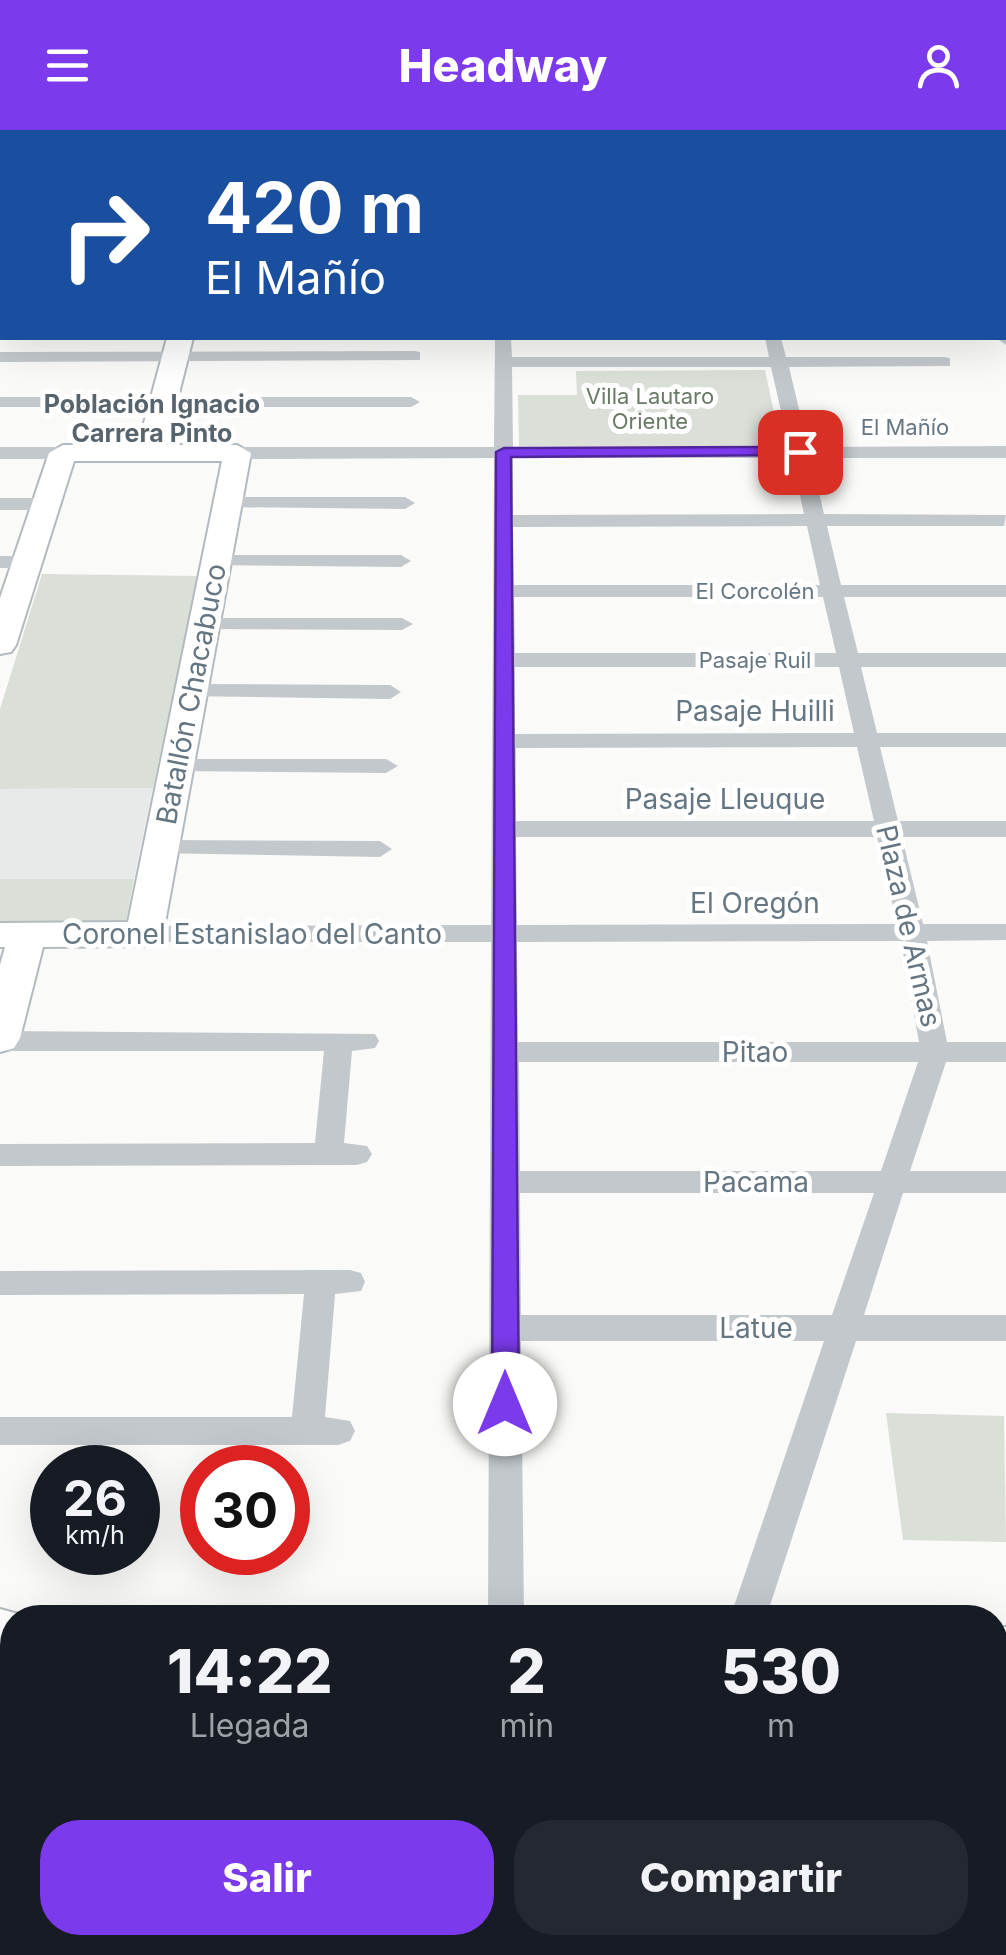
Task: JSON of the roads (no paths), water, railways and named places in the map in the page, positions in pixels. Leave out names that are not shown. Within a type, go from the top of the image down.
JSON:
[{"type":"street","points":[[503,340],[506,1605]]},
{"type":"street","name":"Plaza de Armas","points":[[752,1605],[934,1052],[933,1028],[912,932],[773,340]]},
{"type":"street","points":[[150,453],[178,347]]},
{"type":"street","points":[[0,357],[178,347],[397,374]]},
{"type":"street","points":[[503,362],[944,362]]},
{"type":"street","points":[[397,374],[411,402]]},
{"type":"street","points":[[0,402],[164,402],[397,374]]},
{"type":"street","name":"El Mañío","points":[[238,453],[1006,452]]},
{"type":"street","points":[[0,453],[238,453]]},
{"type":"street","points":[[2,631],[14,562],[46,504],[63,453]]},
{"type":"street","name":"Batallón Chacabuco","points":[[144,934],[238,453]]},
{"type":"street","points":[[0,504],[46,504]]},
{"type":"street","points":[[228,504],[405,504]]},
{"type":"street","points":[[504,521],[1004,520]]},
{"type":"street","points":[[216,561],[401,560]]},
{"type":"street","name":"El Corcolén","points":[[504,591],[1006,590]]},
{"type":"street","points":[[204,624],[402,624]]},
{"type":"street","name":"Pasaje Ruil","points":[[504,660],[1006,660]]},
{"type":"street","points":[[191,692],[390,692]]},
{"type":"street","name":"Pasaje Huilli","points":[[504,742],[1006,740]]},
{"type":"street","points":[[177,766],[386,766]]},
{"type":"street","name":"Pasaje Lleuque","points":[[504,829],[1006,829]]},
{"type":"street","points":[[160,848],[380,849]]},
{"type":"street","name":"El Oregón","points":[[504,934],[1006,932]]},
{"type":"street","name":"Coronel Estanislao del Canto","points":[[14,935],[504,934]]},
{"type":"street","points":[[0,1155],[343,1154],[352,1041],[0,1040],[14,935]]},
{"type":"street","name":"Pitao","points":[[505,1052],[1006,1052]]},
{"type":"street","name":"Pacama","points":[[505,1182],[1006,1182]]},
{"type":"street","points":[[0,1283],[336,1282],[322,1431],[0,1431]]},
{"type":"street","name":"Latue","points":[[505,1328],[1006,1328]]},
{"type":"district","name":"Población Ignacio Carrera Pinto","points":[[152,418]]},
{"type":"park label","name":"Villa Lautaro Oriente","points":[[650,408]]}]
